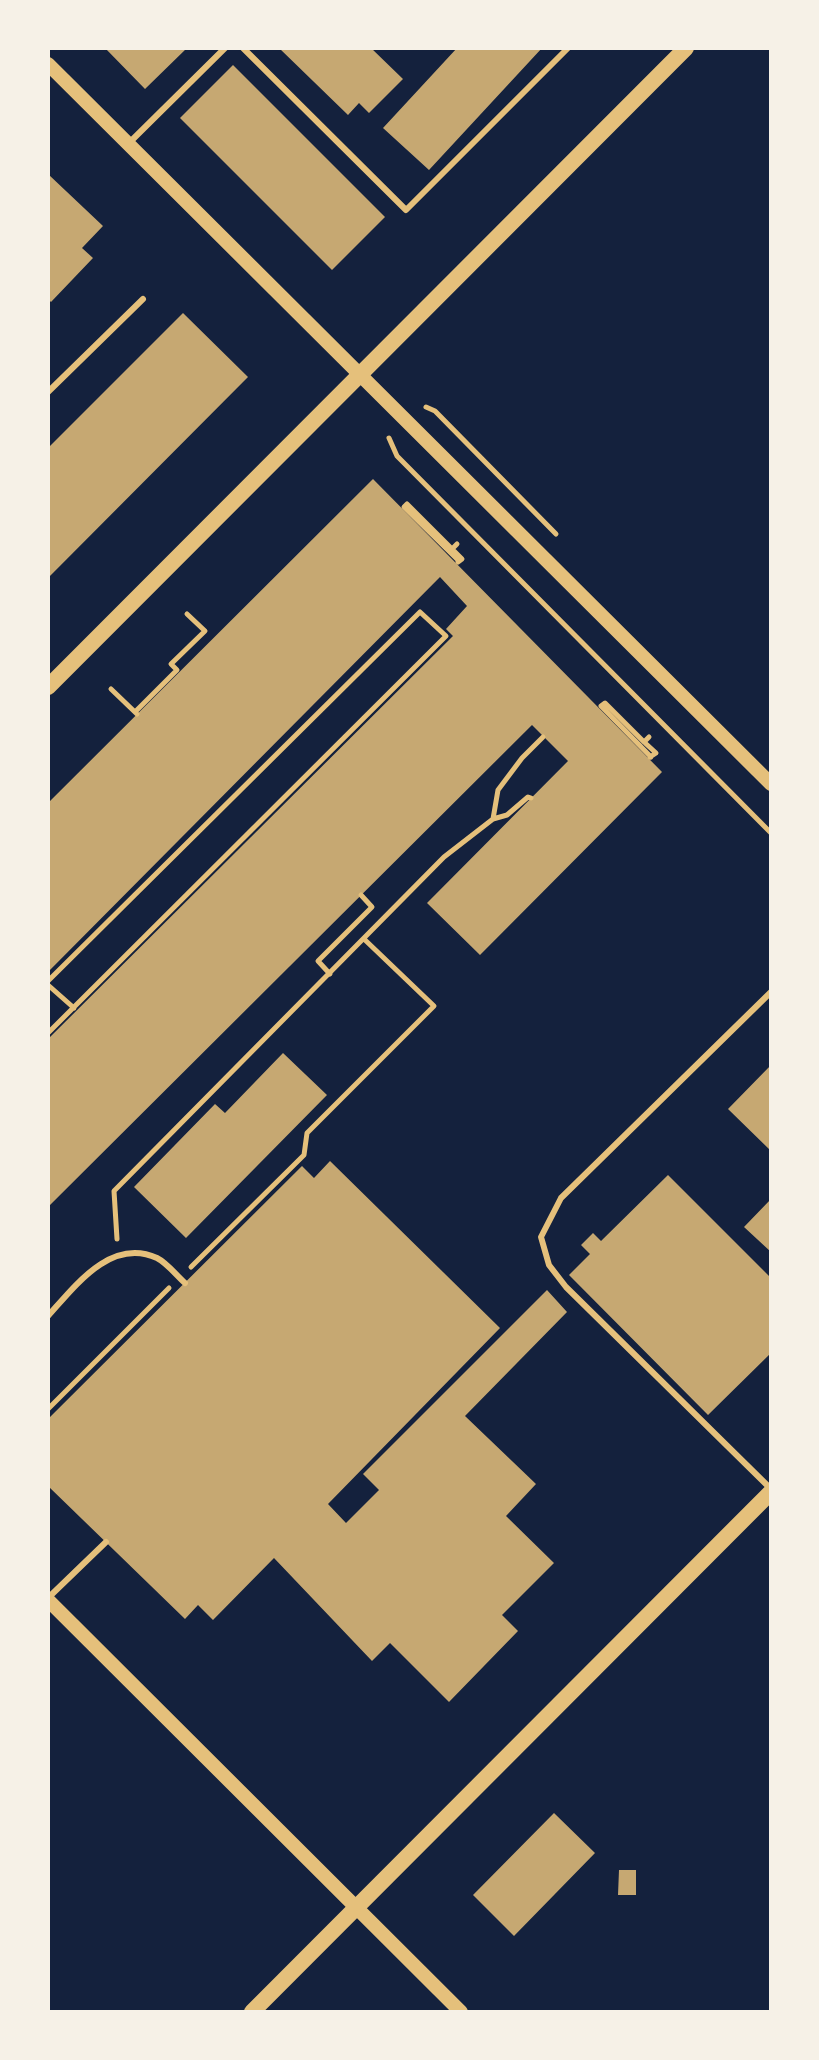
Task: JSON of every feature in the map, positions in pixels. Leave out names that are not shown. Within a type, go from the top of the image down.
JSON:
[{"type":"main road","points":[[48,687],[686,48]]},
{"type":"main road","points":[[252,2012],[771,1490]]},
{"type":"street","points":[[48,64],[771,784]]},
{"type":"street","points":[[48,1599],[461,2012]]},
{"type":"lane","points":[[128,144],[225,48]]},
{"type":"lane","points":[[243,48],[406,210],[568,48]]},
{"type":"lane","points":[[50,388],[143,299]]},
{"type":"lane","points":[[771,992],[561,1198],[541,1237],[549,1265],[566,1287],[771,1490]]},
{"type":"lane","points":[[48,1316],[105,1259],[138,1252],[160,1259],[182,1281]]},
{"type":"lane","points":[[48,1599],[106,1542]]},
{"type":"path","points":[[386,430],[397,456],[771,833]]},
{"type":"path","points":[[407,504],[454,547],[462,559],[458,563],[404,507],[407,504]]},
{"type":"path","points":[[48,1033],[74,1008],[446,636],[420,612],[48,983],[74,1008]]},
{"type":"path","points":[[111,689],[136,713],[177,670],[171,664],[205,631],[187,614]]},
{"type":"path","points":[[605,703],[646,739],[656,753],[650,758],[601,706],[605,703]]},
{"type":"path","points":[[493,819],[498,790],[522,758],[543,737]]},
{"type":"path","points":[[119,1256],[114,1191],[444,857],[493,819],[507,815],[528,797],[531,798]]},
{"type":"path","points":[[330,974],[318,961],[372,907],[361,895]]},
{"type":"path","points":[[48,1409],[182,1281],[304,1155],[307,1133],[434,1006],[364,939]]},
{"type":"building","points":[[105,48],[187,48],[145,89]]},
{"type":"building","points":[[279,48],[371,48],[403,79],[369,113],[359,103],[348,115]]},
{"type":"building","points":[[457,48],[542,48],[429,170],[383,128]]},
{"type":"building","points":[[233,65],[385,217],[332,270],[180,118]]},
{"type":"building","points":[[48,174],[103,226],[82,248],[93,258],[51,302],[48,299]]},
{"type":"building","points":[[183,313],[248,377],[48,578],[48,448]]},
{"type":"building","points":[[373,479],[662,772],[480,955],[427,903],[568,761],[532,725],[48,1207],[48,1039],[453,636],[446,629],[467,606],[440,577],[48,972],[48,803]]},
{"type":"building","points":[[283,1053],[327,1095],[186,1238],[134,1187],[215,1104],[225,1113]]},
{"type":"building","points":[[771,1065],[771,1151],[728,1109]]},
{"type":"building","points":[[330,1161],[500,1328],[328,1504],[346,1523],[379,1490],[363,1474],[547,1290],[567,1312],[465,1416],[536,1484],[506,1516],[554,1563],[502,1615],[518,1631],[449,1702],[390,1643],[372,1661],[274,1558],[213,1620],[198,1605],[185,1619],[48,1486],[48,1419],[302,1166],[314,1178]]},
{"type":"building","points":[[668,1175],[771,1278],[771,1353],[708,1415],[569,1275],[590,1254],[581,1245],[593,1233],[601,1241]]},
{"type":"building","points":[[771,1199],[771,1252],[744,1227]]},
{"type":"building","points":[[554,1813],[595,1853],[514,1936],[473,1895]]},
{"type":"building","points":[[619,1870],[636,1870],[636,1895],[618,1895]]}]
